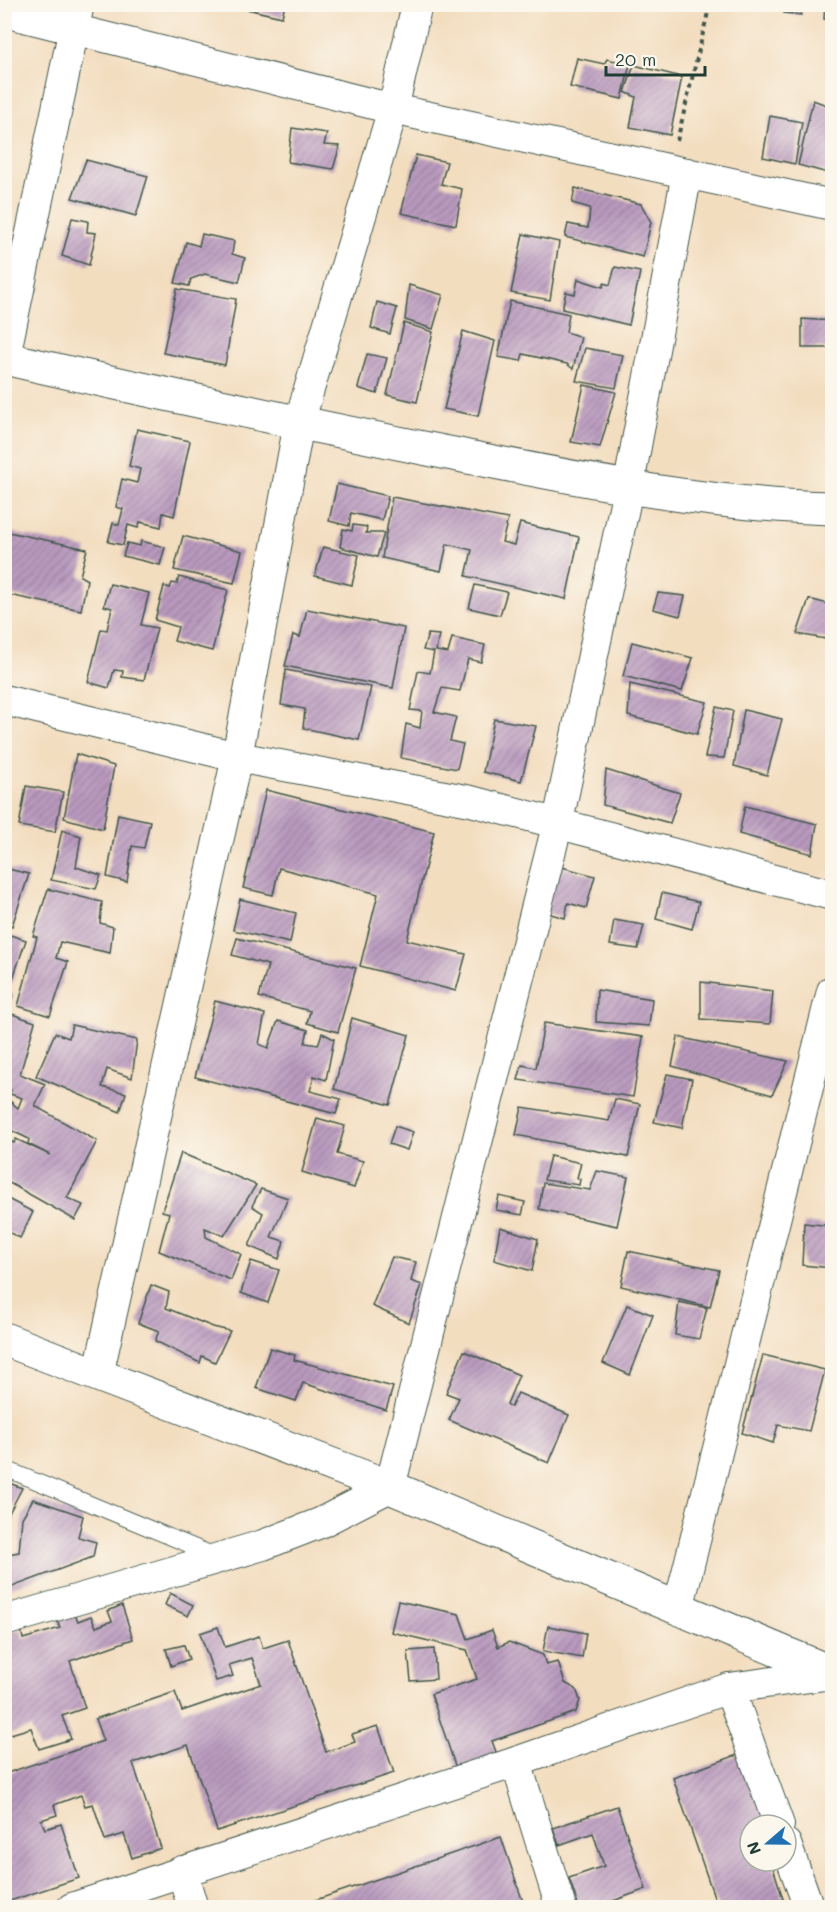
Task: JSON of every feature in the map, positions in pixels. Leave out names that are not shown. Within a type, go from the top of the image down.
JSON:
[{"type":"street","points":[[98,1375],[237,758],[299,423],[393,109],[417,4]]},
{"type":"street","points":[[4,12],[76,16],[393,109],[832,205]]},
{"type":"street","points":[[76,16],[5,359],[299,423],[628,489],[779,507],[832,508]]},
{"type":"street","points":[[4,1621],[222,1558],[320,1523],[390,1487],[557,826],[628,489],[679,171]]},
{"type":"street","points":[[4,700],[237,758],[471,801],[557,826],[832,895]]},
{"type":"street","points":[[678,1609],[832,991]]},
{"type":"street","points":[[4,1339],[390,1487],[832,1673]]},
{"type":"street","points":[[72,1908],[516,1762],[729,1688],[832,1673]]},
{"type":"street","points":[[729,1688],[775,1813]]},
{"type":"street","points":[[516,1762],[561,1908]]},
{"type":"street","points":[[182,1872],[194,1908]]},
{"type":"street","points":[[796,1873],[809,1908]]},
{"type":"lane","points":[[4,1468],[222,1558]]},
{"type":"path","points":[[679,171],[710,4]]},
{"type":"building","points":[[243,4],[285,4],[282,17],[242,8]]},
{"type":"building","points":[[784,4],[801,4],[801,15],[784,13]]},
{"type":"building","points":[[825,4],[832,4],[832,20],[824,19]]},
{"type":"building","points":[[577,58],[604,64],[607,59],[630,64],[622,99],[570,87]]},
{"type":"building","points":[[634,65],[682,77],[670,135],[630,127],[636,97],[625,92]]},
{"type":"building","points":[[813,100],[832,107],[832,151],[828,173],[798,165]]},
{"type":"building","points":[[770,116],[802,122],[795,164],[763,157]]},
{"type":"building","points":[[292,128],[327,133],[324,145],[340,146],[333,169],[288,162]]},
{"type":"building","points":[[416,155],[447,162],[441,184],[462,189],[456,225],[401,213]]},
{"type":"building","points":[[86,160],[148,176],[136,216],[72,198]]},
{"type":"building","points":[[575,188],[641,204],[651,222],[643,257],[565,237],[568,224],[588,228],[590,208],[572,203]]},
{"type":"building","points":[[72,218],[88,221],[87,232],[96,233],[89,265],[62,256]]},
{"type":"building","points":[[202,234],[234,241],[232,254],[245,258],[239,282],[205,274],[191,279],[189,286],[175,283],[186,242],[199,246]]},
{"type":"building","points":[[523,234],[559,242],[550,300],[511,293]]},
{"type":"building","points":[[615,267],[640,272],[629,325],[562,309],[566,292],[575,294],[578,279],[603,287],[604,283],[610,285]]},
{"type":"building","points":[[409,285],[443,295],[433,329],[405,320]]},
{"type":"building","points":[[177,289],[236,299],[225,365],[163,353]]},
{"type":"building","points":[[510,301],[569,314],[566,332],[581,337],[573,369],[567,364],[523,354],[521,361],[498,357]]},
{"type":"building","points":[[377,302],[397,308],[390,334],[371,328]]},
{"type":"building","points":[[802,319],[832,321],[832,348],[802,348]]},
{"type":"building","points":[[404,323],[433,332],[417,402],[387,395]]},
{"type":"building","points":[[463,331],[495,341],[478,416],[444,409]]},
{"type":"building","points":[[585,348],[623,355],[616,388],[576,381]]},
{"type":"building","points":[[367,354],[387,358],[377,394],[358,388]]},
{"type":"building","points":[[584,385],[616,392],[600,447],[571,442]]},
{"type":"building","points":[[137,429],[190,441],[174,516],[163,513],[161,527],[140,522],[138,528],[128,525],[123,545],[108,542],[113,523],[119,525],[123,509],[116,507],[122,479],[137,483],[140,469],[129,466]]},
{"type":"building","points":[[337,484],[388,496],[382,520],[351,513],[349,526],[329,521]]},
{"type":"building","points":[[392,497],[508,519],[502,542],[514,545],[520,523],[579,537],[566,599],[466,576],[472,550],[447,544],[441,571],[382,558]]},
{"type":"building","points":[[353,525],[367,527],[366,533],[384,533],[377,557],[340,547],[343,529],[352,531]]},
{"type":"building","points":[[4,531],[87,549],[80,576],[87,580],[81,610],[4,594]]},
{"type":"building","points":[[183,536],[242,551],[234,583],[174,570]]},
{"type":"building","points":[[141,541],[165,547],[160,565],[123,556],[127,543],[140,546]]},
{"type":"building","points":[[323,547],[359,555],[352,585],[315,576]]},
{"type":"building","points":[[179,577],[228,590],[212,651],[174,641],[178,627],[155,620],[164,586],[170,588],[172,583],[177,584]]},
{"type":"building","points":[[110,584],[149,593],[141,625],[157,628],[144,680],[122,677],[123,671],[114,670],[109,688],[88,682],[101,629],[107,630],[112,608],[104,606]]},
{"type":"building","points":[[475,585],[507,592],[500,615],[469,608]]},
{"type":"building","points":[[658,593],[685,596],[680,616],[653,609]]},
{"type":"building","points":[[809,599],[832,605],[832,640],[797,634]]},
{"type":"building","points":[[307,609],[404,628],[393,688],[285,666],[293,635],[300,637]]},
{"type":"building","points":[[428,634],[439,635],[436,651],[448,653],[452,638],[485,645],[481,662],[468,659],[460,691],[442,688],[434,712],[456,717],[450,741],[463,744],[457,769],[401,758],[406,724],[420,728],[422,711],[410,710],[418,671],[430,673],[434,652],[423,650]]},
{"type":"building","points":[[632,642],[693,658],[682,691],[623,676]]},
{"type":"building","points":[[286,670],[371,687],[359,740],[303,728],[305,709],[281,705]]},
{"type":"building","points":[[630,684],[707,702],[697,734],[628,716]]},
{"type":"building","points":[[716,707],[733,711],[724,758],[705,757]]},
{"type":"building","points":[[744,710],[782,719],[767,775],[734,766]]},
{"type":"building","points":[[494,719],[536,726],[521,781],[483,772]]},
{"type":"building","points":[[76,754],[114,766],[103,829],[64,818]]},
{"type":"building","points":[[606,770],[680,793],[670,823],[603,805]]},
{"type":"building","points":[[26,786],[63,792],[55,832],[19,826]]},
{"type":"building","points":[[266,790],[434,832],[407,940],[466,954],[456,991],[360,966],[378,894],[279,868],[273,895],[243,888]]},
{"type":"building","points":[[745,806],[817,824],[812,854],[739,834]]},
{"type":"building","points":[[118,814],[150,821],[144,848],[132,846],[127,882],[107,877]]},
{"type":"building","points":[[62,830],[81,836],[76,867],[101,875],[96,889],[51,880]]},
{"type":"building","points":[[558,866],[595,876],[586,908],[568,903],[565,918],[547,913]]},
{"type":"building","points":[[4,868],[29,874],[12,926],[4,924]]},
{"type":"building","points":[[48,889],[102,902],[100,923],[113,927],[110,953],[60,942],[56,958],[68,962],[50,1016],[18,1006],[37,937],[33,936]]},
{"type":"building","points":[[662,893],[699,902],[692,929],[656,919]]},
{"type":"building","points":[[240,899],[296,913],[290,943],[233,930]]},
{"type":"building","points":[[614,920],[644,925],[638,949],[610,945]]},
{"type":"building","points":[[4,933],[26,940],[8,993],[13,994],[10,1005],[4,1003]]},
{"type":"building","points":[[237,938],[356,968],[338,1032],[307,1023],[310,1011],[259,997],[268,965],[232,955]]},
{"type":"building","points":[[701,982],[773,991],[770,1024],[701,1019]]},
{"type":"building","points":[[597,990],[652,999],[649,1026],[596,1022]]},
{"type":"building","points":[[215,1001],[265,1014],[259,1044],[268,1048],[278,1021],[308,1030],[305,1043],[318,1045],[322,1033],[334,1039],[326,1080],[314,1076],[310,1091],[341,1099],[336,1114],[195,1077]]},
{"type":"building","points":[[9,1013],[35,1022],[20,1074],[45,1084],[35,1106],[97,1141],[67,1198],[83,1205],[75,1220],[4,1180],[4,1138],[14,1143],[16,1139],[50,1155],[28,1144],[29,1139],[4,1127],[4,1096],[18,1108],[22,1098],[10,1094],[11,1090],[4,1088],[4,1034]]},
{"type":"building","points":[[352,1018],[409,1035],[390,1105],[334,1089]]},
{"type":"building","points":[[544,1023],[643,1037],[633,1097],[518,1080],[522,1065],[536,1068]]},
{"type":"building","points":[[72,1025],[137,1040],[132,1078],[107,1069],[102,1087],[126,1093],[120,1112],[36,1076],[55,1033],[69,1038]]},
{"type":"building","points":[[678,1037],[788,1061],[772,1095],[672,1066]]},
{"type":"building","points":[[667,1074],[692,1079],[682,1128],[654,1122]]},
{"type":"building","points":[[615,1099],[640,1104],[628,1157],[516,1135],[522,1107],[609,1121]]},
{"type":"building","points":[[317,1118],[345,1126],[337,1154],[363,1161],[354,1188],[302,1172]]},
{"type":"building","points":[[395,1126],[413,1132],[407,1150],[389,1144]]},
{"type":"building","points":[[181,1153],[256,1185],[224,1236],[205,1228],[206,1237],[241,1254],[231,1280],[159,1251],[169,1213],[162,1211]]},
{"type":"building","points":[[550,1156],[581,1163],[577,1178],[580,1179],[579,1185],[544,1180]]},
{"type":"building","points":[[597,1171],[628,1177],[617,1226],[539,1209],[543,1183],[590,1190]]},
{"type":"building","points":[[261,1189],[288,1198],[271,1237],[284,1241],[279,1259],[249,1246],[263,1213],[252,1206]]},
{"type":"building","points":[[499,1196],[525,1202],[522,1215],[496,1210]]},
{"type":"building","points":[[4,1197],[33,1212],[20,1238],[4,1230]]},
{"type":"building","points":[[804,1223],[832,1226],[832,1268],[802,1265]]},
{"type":"building","points":[[500,1227],[538,1239],[532,1271],[494,1260]]},
{"type":"building","points":[[628,1251],[719,1270],[710,1307],[621,1286]]},
{"type":"building","points":[[392,1257],[416,1262],[411,1281],[422,1285],[409,1323],[372,1306]]},
{"type":"building","points":[[251,1261],[279,1270],[268,1303],[241,1293]]},
{"type":"building","points":[[151,1285],[169,1292],[166,1308],[213,1327],[230,1331],[215,1362],[202,1356],[200,1363],[155,1341],[159,1331],[138,1323]]},
{"type":"building","points":[[679,1302],[707,1308],[699,1339],[675,1335]]},
{"type":"building","points":[[627,1305],[653,1315],[630,1375],[603,1363]]},
{"type":"building","points":[[270,1348],[295,1355],[294,1360],[393,1387],[386,1410],[303,1383],[296,1401],[256,1388]]},
{"type":"building","points":[[464,1351],[519,1375],[507,1404],[511,1407],[518,1393],[569,1415],[549,1463],[449,1420],[459,1398],[446,1393]]},
{"type":"building","points":[[763,1355],[825,1370],[809,1431],[778,1425],[773,1443],[742,1433]]},
{"type":"building","points":[[4,1481],[22,1488],[8,1515],[4,1514]]},
{"type":"building","points":[[33,1499],[83,1516],[78,1537],[96,1542],[93,1557],[4,1590],[4,1544],[8,1554],[19,1552],[22,1518]]},
{"type":"building","points":[[170,1593],[193,1605],[188,1616],[165,1605]]},
{"type":"building","points":[[398,1601],[459,1614],[468,1639],[492,1630],[498,1647],[509,1642],[543,1655],[546,1665],[558,1662],[565,1683],[576,1689],[580,1700],[576,1712],[492,1741],[500,1763],[459,1777],[431,1694],[477,1679],[467,1650],[391,1632]]},
{"type":"building","points":[[122,1605],[133,1639],[70,1661],[85,1708],[62,1716],[71,1739],[39,1749],[31,1728],[4,1736],[4,1634],[21,1629],[23,1639],[60,1628],[57,1620],[74,1613],[78,1621],[91,1616],[96,1627],[112,1621],[108,1611]]},
{"type":"building","points":[[548,1626],[586,1633],[582,1658],[543,1651]]},
{"type":"building","points":[[218,1627],[225,1647],[259,1636],[263,1648],[288,1640],[326,1752],[355,1742],[352,1734],[378,1726],[394,1773],[217,1831],[188,1745],[133,1763],[161,1848],[132,1858],[124,1834],[105,1840],[93,1804],[85,1806],[81,1795],[54,1805],[57,1815],[41,1820],[45,1829],[61,1824],[79,1878],[4,1903],[4,1774],[103,1741],[95,1719],[175,1692],[182,1711],[261,1684],[252,1658],[229,1665],[233,1676],[216,1681],[200,1633]]},
{"type":"building","points":[[184,1645],[189,1659],[171,1666],[166,1649]]},
{"type":"building","points":[[434,1649],[436,1679],[411,1681],[408,1651]]},
{"type":"building","points":[[737,1755],[754,1768],[769,1813],[738,1813],[738,1873],[775,1873],[786,1908],[718,1908],[673,1778]]},
{"type":"building","points":[[617,1806],[646,1889],[594,1908],[579,1908],[569,1878],[604,1866],[593,1833],[559,1845],[553,1828]]},
{"type":"building","points":[[501,1837],[525,1908],[295,1908],[295,1907]]}]
